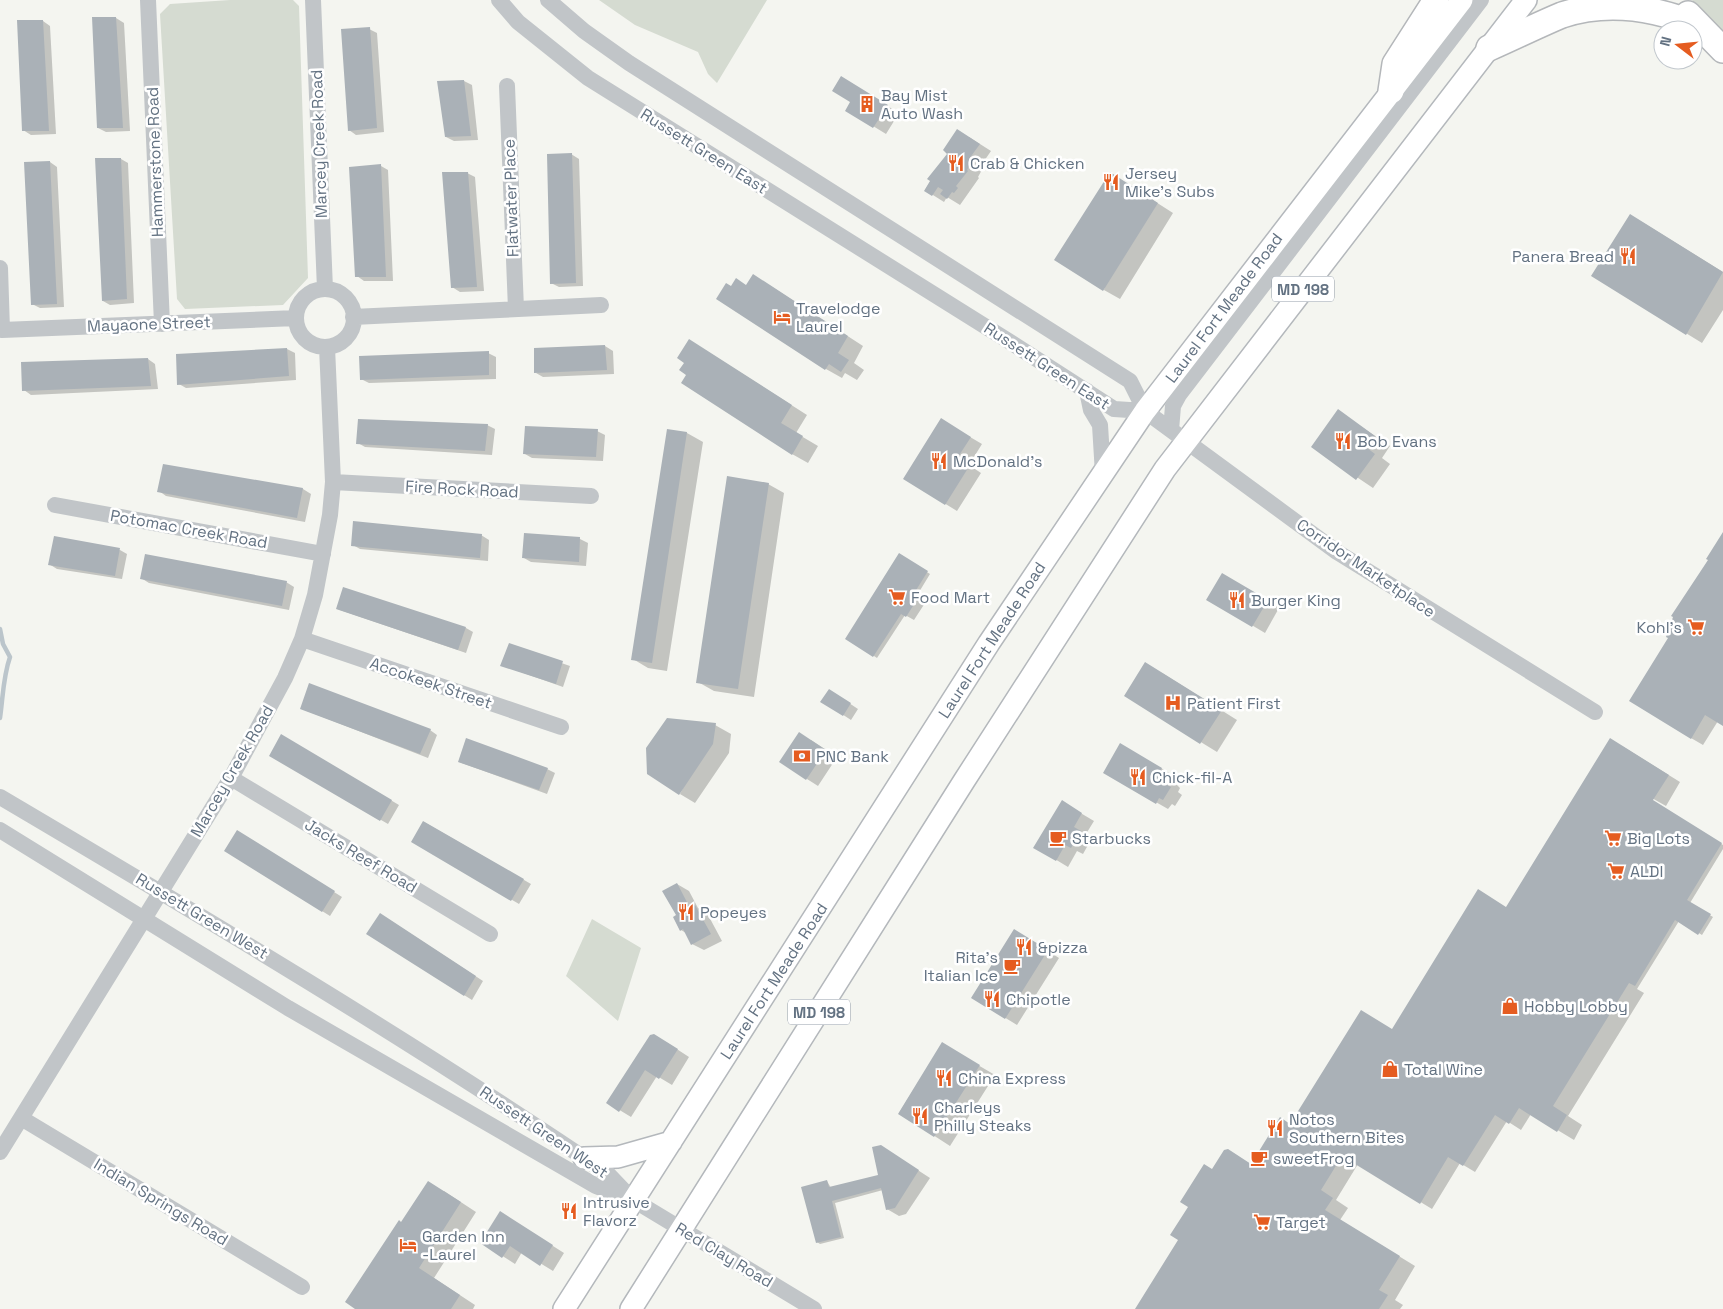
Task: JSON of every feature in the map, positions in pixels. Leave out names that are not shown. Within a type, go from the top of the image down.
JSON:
[{"type":"highway","points":[[1391,91],[1395,64],[1436,0]]},
{"type":"highway","points":[[1673,0],[1693,20]]},
{"type":"highway","points":[[1489,48],[1563,15],[1588,9],[1618,6],[1643,8],[1684,20]]},
{"type":"highway","points":[[1703,30],[1723,50]]},
{"type":"main road","name":"Laurel Fort Meade Road","points":[[564,1309],[635,1201],[955,696],[1145,411],[1462,0]]},
{"type":"main road","name":"MD 198","points":[[631,1309],[964,781],[1164,469],[1179,435],[1526,0]]},
{"type":"main road","points":[[584,1158],[618,1157],[672,1142]]},
{"type":"street","name":"Hammerstone Road","points":[[148,0],[162,324]]},
{"type":"street","name":"Marcey Creek Road","points":[[313,0],[325,289]]},
{"type":"street","name":"Russett Green East","points":[[499,0],[518,22],[588,78],[1087,391],[1114,410],[1145,411],[1130,381],[629,62],[584,31],[548,0]]},
{"type":"street","points":[[1179,435],[1173,406],[1179,395],[1481,0]]},
{"type":"street","name":"Flatwater Place","points":[[507,86],[516,309]]},
{"type":"street","name":"Mayaone Street","points":[[0,268],[2,330],[296,318]]},
{"type":"street","points":[[325,289],[342,294],[352,309],[353,317],[348,334],[335,344],[327,346],[309,342],[302,336],[296,318],[297,309],[308,294],[325,289]]},
{"type":"street","points":[[353,317],[601,305]]},
{"type":"street","name":"Marcey Creek Road","points":[[0,1152],[231,778],[285,678],[302,639],[315,595],[333,482],[327,346]]},
{"type":"street","points":[[1087,391],[1090,410],[1100,425],[1103,474]]},
{"type":"street","name":"Corridor Marketplace","points":[[1145,411],[1337,552],[1595,712]]},
{"type":"street","name":"Fire Rock Road","points":[[333,482],[591,496]]},
{"type":"street","name":"Potomac Creek Road","points":[[55,505],[323,554]]},
{"type":"street","name":"Accokeek Street","points":[[302,639],[560,727]]},
{"type":"street","name":"Jacks Reef Road","points":[[231,778],[490,934]]},
{"type":"street","name":"Russett Green West","points":[[0,796],[161,891],[385,1028],[608,1174],[635,1201]]},
{"type":"street","name":"Russett Green West","points":[[0,830],[288,1008],[587,1181],[635,1201]]},
{"type":"street","name":"Indian Springs Road","points":[[21,1118],[302,1287]]},
{"type":"street","name":"Red Clay Road","points":[[635,1201],[814,1309]]},
{"type":"shaded area","points":[[230,0],[293,0],[299,6],[308,278],[283,305],[185,309],[177,299],[160,14],[170,4]]},
{"type":"shaded area","points":[[599,0],[767,0],[717,83],[708,74],[698,52],[635,25]]},
{"type":"shaded area","points":[[1692,0],[1723,0],[1723,32]]},
{"type":"shaded area","points":[[592,919],[641,948],[618,1021],[566,976]]},
{"type":"building","points":[[92,17],[116,17],[123,128],[97,128]]},
{"type":"building","points":[[17,20],[43,20],[49,131],[22,131]]},
{"type":"building","points":[[370,27],[377,128],[348,131],[341,29]]},
{"type":"building","name":"Bay Mist Auto Wash","points":[[841,76],[888,105],[873,128],[845,111],[850,102],[832,91]]},
{"type":"building","points":[[464,80],[471,136],[445,137],[437,81]]},
{"type":"building","name":"Crab & Chicken","points":[[957,129],[980,144],[969,159],[972,160],[968,171],[956,186],[958,188],[954,193],[952,192],[947,199],[940,194],[943,190],[938,187],[932,196],[924,191],[930,181],[927,179],[947,154],[943,150]]},
{"type":"building","points":[[572,153],[576,283],[550,284],[547,154]]},
{"type":"building","points":[[95,158],[121,158],[127,299],[102,301]]},
{"type":"building","points":[[50,161],[57,304],[31,305],[24,162]]},
{"type":"building","points":[[381,164],[386,277],[355,277],[349,167]]},
{"type":"building","points":[[442,172],[468,172],[477,287],[451,288]]},
{"type":"building","points":[[1110,172],[1158,203],[1103,291],[1054,260]]},
{"type":"building","points":[[1630,214],[1723,272],[1686,335],[1591,276]]},
{"type":"building","name":"Travelodge Laurel","points":[[753,274],[848,336],[838,353],[849,360],[841,372],[829,364],[825,370],[716,299],[726,283],[731,286],[736,278],[746,285]]},
{"type":"building","points":[[689,339],[792,405],[781,423],[803,436],[792,455],[681,383],[686,375],[679,370],[684,363],[677,358]]},
{"type":"building","points":[[605,345],[607,370],[534,373],[534,348]]},
{"type":"building","points":[[287,348],[289,376],[177,385],[176,354]]},
{"type":"building","points":[[489,351],[489,375],[360,380],[359,356]]},
{"type":"building","points":[[148,358],[151,386],[22,391],[21,362]]},
{"type":"building","name":"Bob Evans","points":[[1338,409],[1375,436],[1367,448],[1375,454],[1356,480],[1311,447]]},
{"type":"building","name":"McDonald's","points":[[941,418],[971,437],[958,457],[970,465],[945,505],[903,479]]},
{"type":"building","points":[[358,419],[488,424],[485,451],[356,444]]},
{"type":"building","points":[[525,426],[598,429],[596,457],[523,454]]},
{"type":"building","points":[[667,429],[687,432],[652,663],[631,660]]},
{"type":"building","points":[[163,464],[303,488],[297,518],[157,492]]},
{"type":"building","points":[[727,476],[769,483],[738,689],[696,683]]},
{"type":"building","points":[[353,521],[482,534],[480,558],[351,546]]},
{"type":"building","name":"Kohl's","points":[[1723,532],[1723,726],[1705,715],[1691,739],[1629,701],[1668,638],[1666,637],[1673,617],[1671,616],[1708,560],[1706,559]]},
{"type":"building","points":[[524,533],[580,537],[579,562],[522,558]]},
{"type":"building","points":[[54,536],[120,548],[115,576],[48,565]]},
{"type":"building","points":[[899,553],[928,571],[913,595],[918,598],[906,617],[901,614],[873,657],[845,639]]},
{"type":"building","points":[[145,554],[287,581],[282,606],[140,579]]},
{"type":"building","name":"Burger King","points":[[1222,573],[1268,600],[1252,627],[1206,600]]},
{"type":"building","points":[[343,587],[466,627],[458,650],[336,609]]},
{"type":"building","points":[[509,643],[563,661],[556,684],[500,666]]},
{"type":"building","name":"Patient First","points":[[1145,662],[1222,710],[1200,744],[1124,696]]},
{"type":"building","points":[[309,683],[431,729],[420,754],[300,709]]},
{"type":"building","points":[[829,689],[851,703],[843,716],[820,702]]},
{"type":"building","points":[[667,718],[716,723],[713,744],[679,795],[647,774],[646,748]]},
{"type":"building","name":"PNC Bank","points":[[799,732],[826,750],[806,780],[779,762]]},
{"type":"building","points":[[281,734],[392,800],[380,821],[269,756]]},
{"type":"building","points":[[466,738],[548,768],[539,790],[458,762]]},
{"type":"building","points":[[1610,738],[1669,775],[1653,800],[1722,843],[1687,900],[1711,914],[1698,935],[1675,920],[1635,986],[1629,983],[1553,1106],[1567,1115],[1557,1132],[1519,1108],[1509,1124],[1495,1115],[1463,1166],[1448,1157],[1420,1204],[1342,1156],[1321,1190],[1333,1198],[1325,1210],[1400,1256],[1379,1290],[1388,1295],[1379,1309],[1135,1309],[1178,1240],[1170,1235],[1188,1207],[1180,1202],[1204,1164],[1212,1169],[1224,1150],[1228,1149],[1251,1164],[1280,1117],[1290,1124],[1361,1010],[1392,1029],[1478,889],[1506,907]]},
{"type":"building","name":"Chick-fil-A","points":[[1120,743],[1162,768],[1160,771],[1169,780],[1167,785],[1171,787],[1163,800],[1159,798],[1156,804],[1103,773]]},
{"type":"building","name":"Starbucks","points":[[1062,800],[1082,813],[1074,827],[1081,831],[1071,848],[1065,845],[1056,861],[1033,848]]},
{"type":"building","points":[[423,821],[524,879],[511,901],[411,842]]},
{"type":"building","points":[[237,830],[335,891],[322,912],[224,851]]},
{"type":"building","name":"Popeyes","points":[[677,883],[690,908],[695,905],[711,934],[691,945],[683,929],[680,931],[673,917],[676,915],[662,891]]},
{"type":"building","points":[[380,913],[476,976],[464,996],[366,934]]},
{"type":"building","points":[[1014,929],[1048,950],[1005,1019],[971,998]]},
{"type":"building","points":[[654,1034],[678,1049],[659,1079],[645,1070],[619,1112],[606,1103],[650,1035]]},
{"type":"building","points":[[942,1042],[980,1065],[934,1137],[898,1114]]},
{"type":"building","points":[[881,1145],[919,1170],[895,1208],[886,1210],[881,1188],[832,1201],[841,1237],[816,1243],[801,1187],[827,1180],[829,1187],[878,1175],[872,1147]]},
{"type":"building","name":"Garden Inn -Laurel","points":[[428,1181],[461,1202],[419,1268],[460,1295],[451,1309],[355,1309],[345,1302],[399,1220],[401,1222]]},
{"type":"building","points":[[500,1211],[553,1245],[540,1266],[510,1246],[502,1258],[480,1243]]},
{"type":"waterway","points":[[0,629],[3,644],[10,657],[0,718]]},
{"type":"place","name":"Bay Mist Auto Wash","points":[[867,104]]},
{"type":"place","name":"Crab & Chicken","points":[[956,163]]},
{"type":"place","name":"Jersey Mike's Subs","points":[[1111,182]]},
{"type":"place","name":"Panera Bread","points":[[1628,256]]},
{"type":"place","name":"Travelodge Laurel","points":[[782,317]]},
{"type":"place","name":"Bob Evans","points":[[1343,441]]},
{"type":"place","name":"McDonald's","points":[[939,461]]},
{"type":"place","name":"Food Mart","points":[[897,597]]},
{"type":"place","name":"Burger King","points":[[1237,600]]},
{"type":"place","name":"Kohl's","points":[[1696,627]]},
{"type":"place","name":"Patient First","points":[[1173,703]]},
{"type":"place","name":"PNC Bank","points":[[802,756]]},
{"type":"place","name":"Chick-fil-A","points":[[1138,777]]},
{"type":"place","name":"Starbucks","points":[[1058,838]]},
{"type":"place","name":"Big Lots","points":[[1613,838]]},
{"type":"place","name":"ALDI","points":[[1616,871]]},
{"type":"place","name":"Popeyes","points":[[686,912]]},
{"type":"place","name":"&pizza","points":[[1024,947]]},
{"type":"place","name":"Rita's Italian Ice","points":[[1012,966]]},
{"type":"place","name":"Chipotle","points":[[992,999]]},
{"type":"place","name":"Hobby Lobby","points":[[1510,1006]]},
{"type":"place","name":"Total Wine","points":[[1390,1069]]},
{"type":"place","name":"China Express","points":[[944,1078]]},
{"type":"place","name":"Charleys Philly Steaks","points":[[920,1116]]},
{"type":"place","name":"Notos Southern Bites","points":[[1275,1128]]},
{"type":"place","name":"sweetFrog","points":[[1259,1158]]},
{"type":"place","name":"Intrusive Flavorz","points":[[569,1211]]},
{"type":"place","name":"Target","points":[[1262,1222]]},
{"type":"place","name":"Garden Inn -Laurel","points":[[408,1245]]}]
